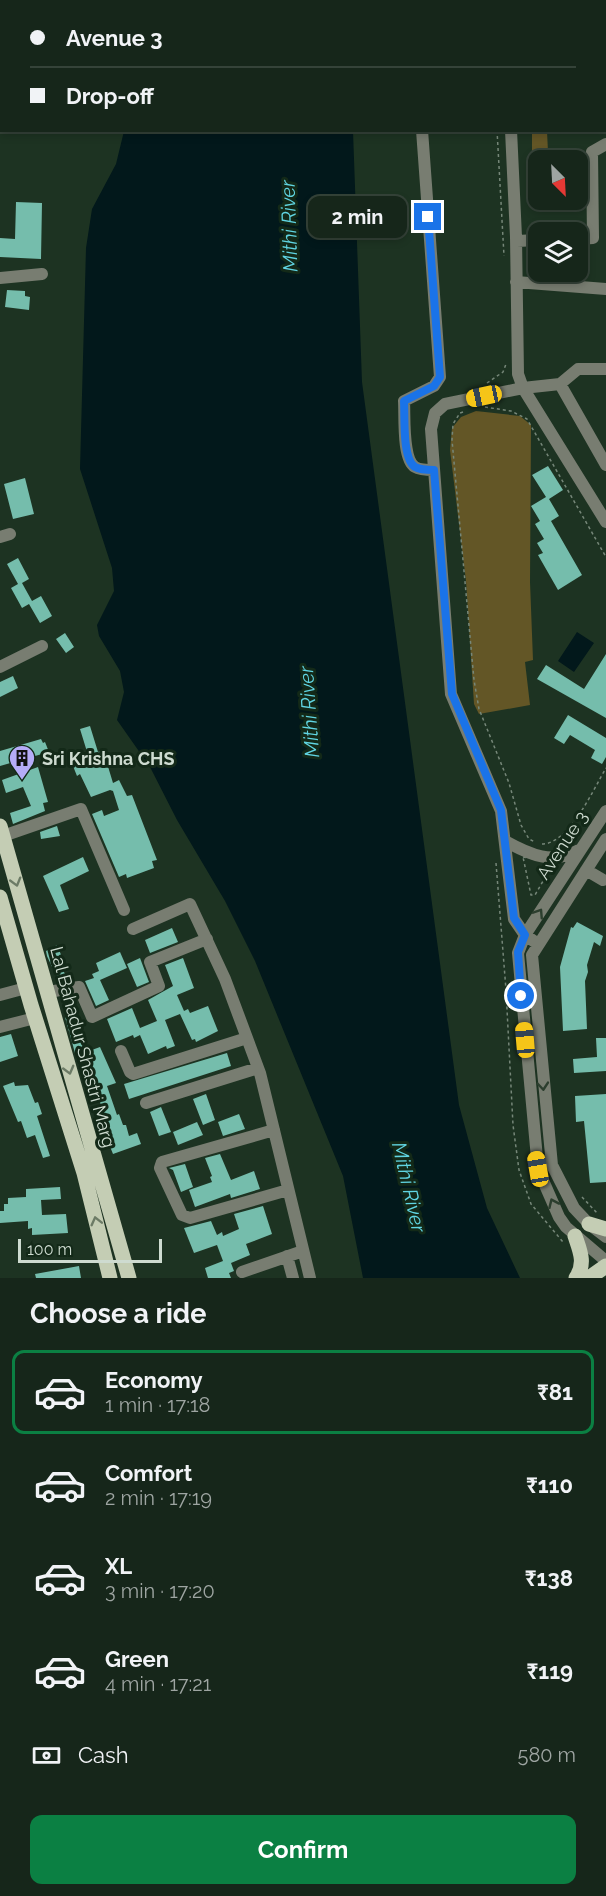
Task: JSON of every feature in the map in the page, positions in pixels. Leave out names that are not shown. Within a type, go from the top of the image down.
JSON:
[{"type":"main road","name":"Lal Bahadur Shastri Marg","points":[[1,831],[49,995],[90,1171],[110,1278]]},
{"type":"main road","name":"Lal Bahadur Shastri Marg","points":[[0,897],[5,935],[129,1278]]},
{"type":"main road","points":[[33,1012],[49,995]]},
{"type":"main road","points":[[572,1241],[583,1263],[576,1278]]},
{"type":"main road","points":[[589,1278],[606,1266]]},
{"type":"street","points":[[422,132],[440,377],[434,386],[404,401],[407,453],[411,464],[417,469],[434,470]]},
{"type":"street","points":[[511,132],[518,374],[524,388],[606,522]]},
{"type":"street","points":[[588,238],[593,238],[592,152],[606,144]]},
{"type":"street","points":[[516,241],[528,240]]},
{"type":"street","points":[[0,278],[42,274]]},
{"type":"street","points":[[516,282],[606,289]]},
{"type":"street","points":[[538,944],[525,935],[514,918],[501,810],[452,694],[431,429],[435,413],[446,404],[524,388],[560,384],[578,369],[606,369]]},
{"type":"street","points":[[560,384],[606,465]]},
{"type":"street","points":[[0,667],[42,646]]},
{"type":"street","points":[[1,831],[81,809],[124,910]]},
{"type":"street","name":"Avenue 3","points":[[604,816],[525,935],[518,952],[534,1150],[538,1169],[572,1241],[606,1261]]},
{"type":"street","name":"Avenue 3","points":[[606,839],[602,852],[586,870],[532,955],[552,1165],[574,1208],[599,1224],[606,1237]]},
{"type":"street","points":[[505,841],[533,855],[550,858],[566,858],[582,849]]},
{"type":"street","points":[[586,870],[603,880]]},
{"type":"street","points":[[133,929],[190,904],[225,979],[258,1068],[310,1278]]},
{"type":"street","points":[[49,995],[79,987],[92,1017],[159,986],[150,962],[207,939]]},
{"type":"street","points":[[0,995],[26,988]]},
{"type":"street","points":[[0,1027],[33,1012]]},
{"type":"street","points":[[121,1051],[133,1074],[247,1038]]},
{"type":"street","points":[[146,1103],[258,1068]]},
{"type":"street","points":[[274,1130],[162,1162],[160,1168],[182,1215],[190,1218],[288,1190]]},
{"type":"street","points":[[242,1272],[303,1251]]},
{"type":"street","points":[[287,1256],[293,1278]]},
{"type":"path","points":[[497,132],[505,264]]},
{"type":"path","points":[[480,386],[493,381],[503,372],[506,364]]},
{"type":"path","points":[[484,407],[511,411],[527,419],[606,556]]},
{"type":"path","points":[[468,411],[460,413],[453,424],[452,440],[474,680],[479,709],[508,783],[521,825],[529,839],[538,844],[549,844],[559,839],[566,832],[606,768]]},
{"type":"path","points":[[523,857],[554,862],[552,867],[535,895],[531,895],[523,857]]},
{"type":"path","points":[[496,862],[513,1125],[519,1170],[531,1204],[554,1234],[572,1241]]},
{"type":"path","points":[[581,1197],[599,1224]]},
{"type":"shaded area","points":[[532,132],[547,132],[548,150],[532,150]]},
{"type":"shaded area","points":[[476,411],[520,416],[531,425],[530,582],[533,660],[525,662],[530,705],[479,714],[474,704],[466,581],[450,450],[452,428],[461,417]]},
{"type":"water","name":"Mithi River","points":[[124,132],[353,132],[362,382],[459,1105],[487,1208],[520,1278],[363,1278],[343,1176],[255,961],[225,901],[177,820],[150,767],[117,720],[124,692],[120,671],[99,636],[97,625],[114,591],[112,568],[80,469],[86,248],[92,209],[116,164]]},
{"type":"water","points":[[577,632],[594,643],[574,672],[558,661]]},
{"type":"building","points":[[16,202],[42,203],[41,259],[0,257],[0,238],[15,239]]},
{"type":"building","points":[[7,290],[25,291],[25,296],[30,297],[29,310],[5,307]]},
{"type":"building","points":[[548,466],[563,490],[549,499],[559,516],[551,521],[582,575],[558,590],[538,555],[543,553],[537,543],[544,539],[535,524],[540,521],[531,506],[546,497],[532,475]]},
{"type":"building","points":[[25,478],[34,514],[13,519],[4,484]]},
{"type":"building","points":[[18,558],[29,579],[22,583],[32,601],[41,596],[52,616],[40,623],[29,604],[22,608],[11,588],[18,584],[7,564]]},
{"type":"building","points":[[65,633],[74,647],[66,653],[56,639]]},
{"type":"building","points":[[606,654],[606,718],[537,679],[546,665],[584,689]]},
{"type":"building","points":[[13,676],[18,688],[0,697],[0,682]]},
{"type":"building","points":[[568,715],[606,738],[606,757],[602,764],[591,758],[595,750],[570,735],[564,744],[554,738]]},
{"type":"building","points":[[90,726],[98,752],[103,750],[113,783],[119,780],[127,796],[132,795],[157,860],[152,861],[154,868],[127,878],[126,874],[119,877],[92,814],[102,810],[104,816],[119,810],[113,791],[91,797],[80,774],[77,776],[71,761],[88,755],[80,729]]},
{"type":"building","points":[[41,739],[43,743],[45,742],[49,752],[0,766],[0,751]]},
{"type":"building","points":[[38,767],[48,802],[43,803],[45,811],[13,824],[10,813],[31,806],[23,787],[6,793],[2,780]]},
{"type":"building","points":[[57,826],[60,836],[41,839],[40,832]]},
{"type":"building","points":[[83,857],[89,871],[60,885],[69,909],[59,912],[43,876]]},
{"type":"building","points":[[577,922],[603,936],[600,946],[594,942],[587,965],[588,972],[585,981],[587,1029],[563,1031],[560,967],[571,927],[573,928]]},
{"type":"building","points":[[172,928],[178,942],[150,953],[145,940]]},
{"type":"building","points":[[57,945],[64,962],[60,964],[68,980],[59,982],[46,951]]},
{"type":"building","points":[[120,952],[127,968],[100,980],[109,1000],[96,1006],[85,981],[94,978],[92,974],[99,971],[96,963]]},
{"type":"building","points":[[140,958],[149,982],[137,987],[127,964]]},
{"type":"building","points":[[183,958],[194,988],[177,995],[184,1011],[188,1009],[190,1013],[208,1006],[218,1031],[196,1042],[195,1039],[192,1040],[180,1014],[165,1020],[175,1046],[167,1049],[166,1046],[148,1054],[140,1035],[134,1038],[133,1035],[116,1042],[107,1019],[132,1008],[140,1028],[157,1021],[148,1000],[173,986],[165,965]]},
{"type":"building","points":[[70,1015],[84,1050],[75,1053],[65,1017]]},
{"type":"building","points":[[11,1034],[18,1056],[0,1062],[0,1037]]},
{"type":"building","points":[[596,1038],[606,1038],[606,1071],[574,1073],[573,1059],[597,1057]]},
{"type":"building","points":[[100,1047],[116,1083],[107,1086],[117,1115],[119,1114],[123,1125],[126,1125],[129,1136],[137,1133],[141,1144],[113,1154],[109,1144],[113,1142],[81,1054]]},
{"type":"building","points":[[227,1053],[231,1066],[129,1099],[124,1084]]},
{"type":"building","points":[[14,1082],[15,1086],[28,1085],[35,1103],[38,1102],[42,1114],[37,1116],[50,1156],[43,1158],[35,1135],[27,1138],[21,1121],[18,1122],[3,1086]]},
{"type":"building","points":[[206,1094],[215,1120],[203,1125],[193,1099]]},
{"type":"building","points":[[606,1094],[606,1182],[590,1183],[584,1121],[576,1122],[575,1096]]},
{"type":"building","points":[[161,1107],[171,1132],[159,1136],[150,1112]]},
{"type":"building","points":[[239,1114],[245,1129],[223,1136],[218,1122]]},
{"type":"building","points":[[197,1122],[203,1135],[178,1145],[173,1132]]},
{"type":"building","points":[[220,1154],[231,1180],[254,1171],[260,1189],[231,1198],[230,1194],[195,1207],[189,1190],[212,1182],[205,1158]]},
{"type":"building","points":[[185,1164],[193,1187],[181,1192],[173,1170],[169,1168]]},
{"type":"building","points":[[60,1187],[61,1199],[41,1200],[42,1215],[66,1214],[68,1233],[32,1235],[32,1228],[28,1229],[28,1221],[0,1223],[0,1211],[4,1211],[4,1204],[8,1204],[8,1198],[26,1197],[26,1189]]},
{"type":"building","points":[[263,1206],[272,1234],[246,1244],[250,1255],[231,1263],[234,1271],[229,1273],[231,1278],[208,1278],[205,1268],[223,1261],[217,1245],[194,1253],[184,1228],[211,1221],[217,1235],[222,1232],[223,1236],[239,1229],[234,1214]]},
{"type":"building","points":[[79,1266],[81,1278],[36,1278],[35,1274]]},
{"type":"place","name":"Sri Krishna CHS","points":[[22,781]]},
{"type":"route","points":[[428,217],[440,377],[434,386],[404,401],[407,453],[411,464],[417,469],[434,470],[452,694],[501,810],[514,918],[525,935],[518,952],[521,996]]}]
